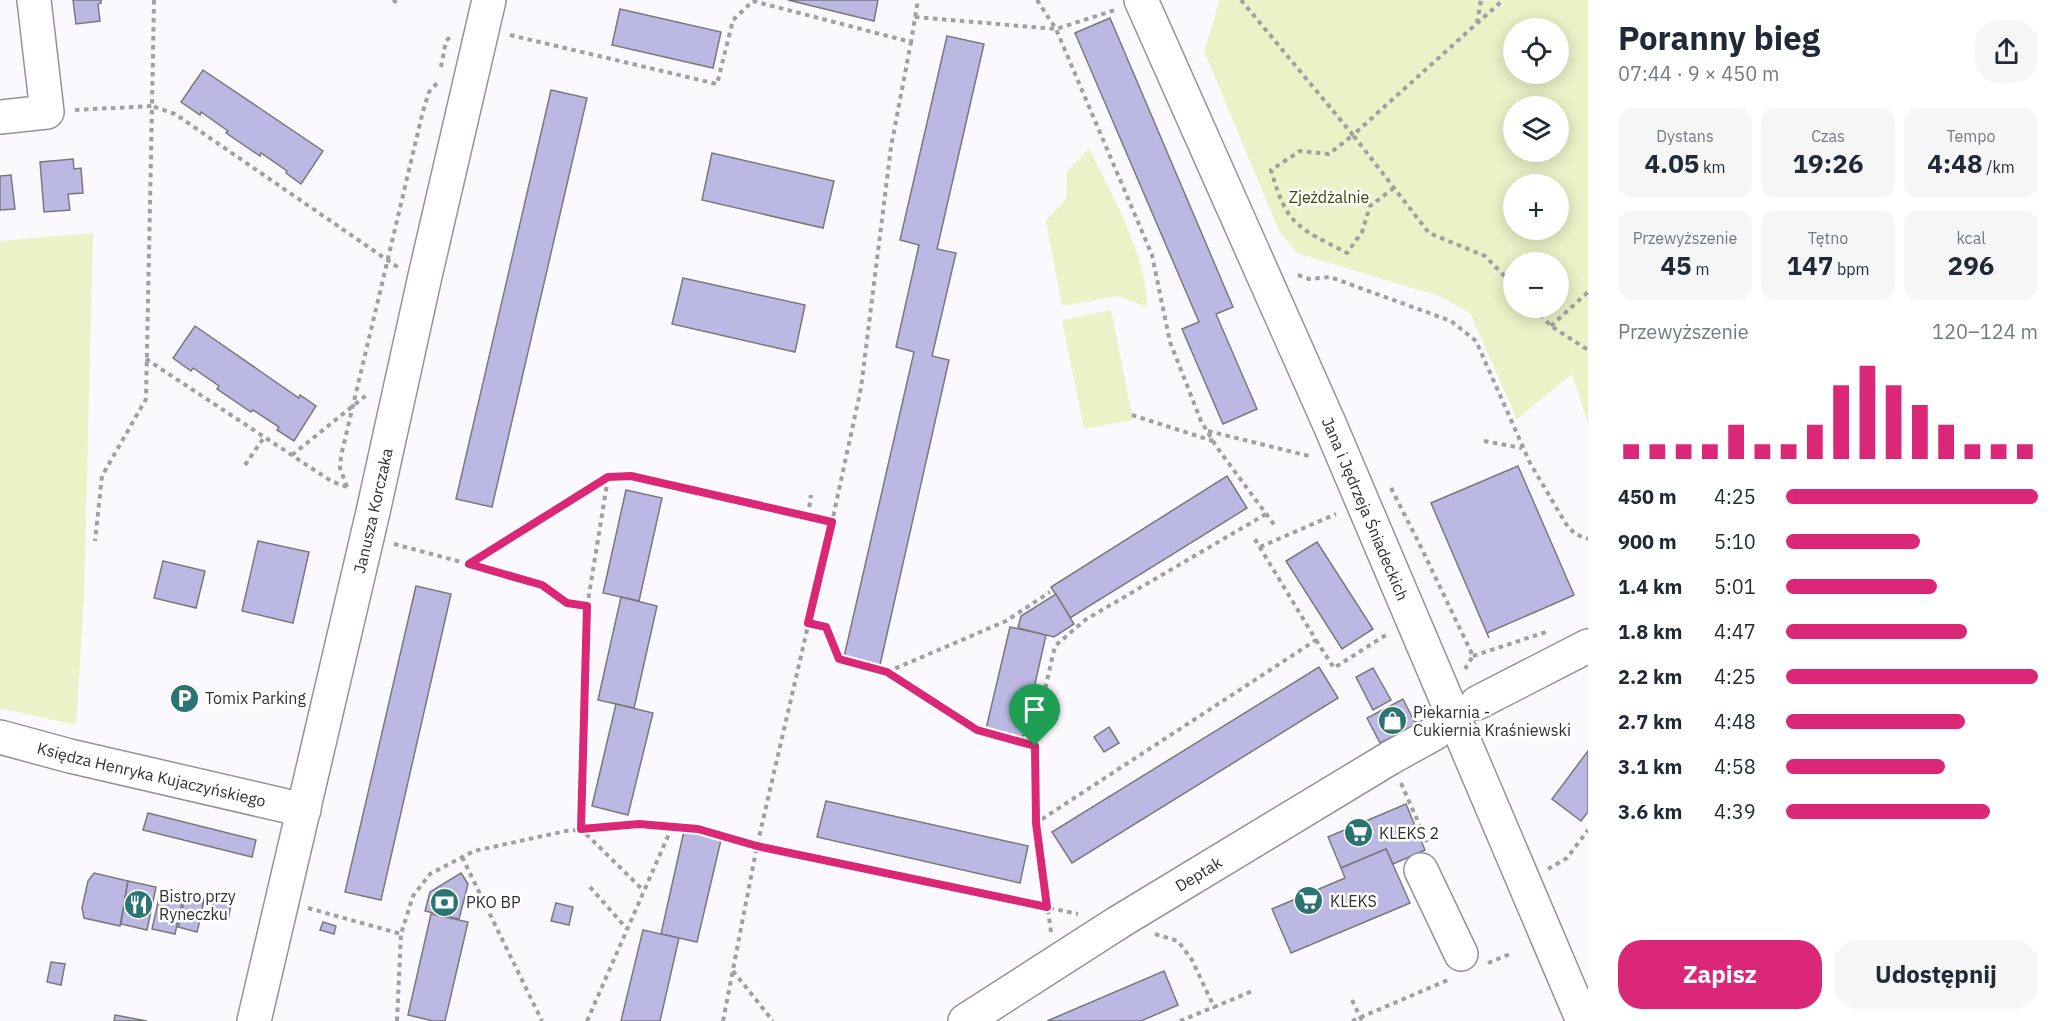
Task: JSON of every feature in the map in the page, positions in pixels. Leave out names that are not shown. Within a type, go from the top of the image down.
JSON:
[{"type":"street","points":[[0,117],[47,112],[34,0]]},
{"type":"street","name":"Janusza Korczaka","points":[[254,1021],[489,0]]},
{"type":"street","name":"Jana i Jędrzeja Śniadeckich","points":[[1141,0],[1329,423],[1583,1021]]},
{"type":"street","points":[[1477,703],[1588,646]]},
{"type":"street","name":"Deptak","points":[[965,1021],[1119,922],[1435,733]]},
{"type":"street","name":"Księdza Henryka Kujaczyńskiego","points":[[0,737],[70,756],[304,810]]},
{"type":"street","points":[[1421,870],[1465,966]]},
{"type":"path","points":[[95,541],[102,476],[146,399],[154,0]]},
{"type":"path","points":[[393,0],[398,4]]},
{"type":"path","points":[[723,1021],[757,846],[861,388],[891,147],[918,0]]},
{"type":"path","points":[[1037,0],[1056,29],[1152,255],[1170,342],[1201,421],[1275,526]]},
{"type":"path","points":[[1241,0],[1353,135],[1429,233],[1485,256],[1503,275]]},
{"type":"path","points":[[1477,24],[1481,0]]},
{"type":"path","points":[[1394,188],[1370,206],[1362,232],[1347,253],[1301,229],[1289,216],[1279,198],[1271,170],[1300,151],[1329,154],[1503,0]]},
{"type":"path","points":[[500,32],[717,84],[733,20],[753,1],[911,42]]},
{"type":"path","points":[[915,17],[1056,29],[1112,12]]},
{"type":"path","points":[[146,359],[331,481],[348,488],[340,468],[340,456],[423,111],[429,92],[439,81]]},
{"type":"path","points":[[47,112],[152,106],[175,114],[400,269]]},
{"type":"path","points":[[1298,275],[1309,279],[1330,277],[1451,321],[1464,330],[1476,342],[1522,449],[1566,524],[1575,534],[1588,539]]},
{"type":"path","points":[[1551,326],[1588,292]]},
{"type":"path","points":[[1543,318],[1551,326],[1588,350]]},
{"type":"path","points":[[292,455],[371,391]]},
{"type":"path","points":[[1132,415],[1214,441]]},
{"type":"path","points":[[1207,431],[1309,456],[1320,452]]},
{"type":"path","points":[[245,465],[264,436]]},
{"type":"path","points":[[1484,441],[1522,449]]},
{"type":"path","points":[[469,564],[608,477],[631,476],[832,522]]},
{"type":"path","points":[[608,477],[587,606],[581,829],[644,890]]},
{"type":"path","points":[[808,516],[811,495]]},
{"type":"path","points":[[1260,547],[1345,510]]},
{"type":"path","points":[[1057,962],[1036,823],[1035,746],[1036,728],[1054,646],[1085,620],[1266,514]]},
{"type":"path","points":[[1253,536],[1334,668],[1393,630]]},
{"type":"path","points":[[392,544],[542,585],[567,603],[587,606]]},
{"type":"path","points":[[887,672],[1006,621],[1050,592]]},
{"type":"path","points":[[808,623],[826,627],[839,659],[887,672],[977,730],[1035,746]]},
{"type":"path","points":[[1473,656],[1551,630]]},
{"type":"path","points":[[1036,823],[1316,640]]},
{"type":"path","points":[[397,1021],[401,934],[413,896],[430,874],[474,851],[581,829],[639,824],[698,829],[757,846],[1119,922],[1178,941],[1192,960],[1214,1006]]},
{"type":"path","points":[[587,1021],[672,827]]},
{"type":"path","points":[[1547,870],[1567,858],[1588,830]]},
{"type":"path","points":[[462,857],[542,1021]]},
{"type":"path","points":[[590,887],[627,929]]},
{"type":"path","points":[[300,906],[401,934]]},
{"type":"path","points":[[1352,1021],[1361,1019],[1465,966],[1510,954]]},
{"type":"path","points":[[733,971],[773,1021]]},
{"type":"path","points":[[1180,1021],[1255,990]]},
{"type":"path","points":[[1352,1000],[1361,1019]]},
{"type":"green space","name":"Zjeżdżalnie","points":[[1220,0],[1588,0],[1588,423],[1572,374],[1517,419],[1470,313],[1439,296],[1297,253],[1279,231],[1204,51]]},
{"type":"green space","points":[[1089,148],[1135,246],[1145,287],[1147,307],[1118,296],[1062,306],[1046,220],[1066,199],[1067,172]]},
{"type":"green space","points":[[93,233],[84,598],[76,725],[0,708],[0,241]]},
{"type":"green space","points":[[1111,310],[1133,420],[1084,429],[1062,320]]},
{"type":"building","points":[[73,0],[101,0],[98,4],[100,21],[76,24]]},
{"type":"building","points":[[788,0],[878,0],[874,21]]},
{"type":"building","points":[[620,9],[721,32],[713,68],[612,45]]},
{"type":"building","points":[[1110,18],[1233,307],[1216,314],[1257,409],[1223,424],[1182,329],[1199,322],[1075,33]]},
{"type":"building","points":[[947,36],[984,44],[937,249],[956,253],[932,356],[949,360],[880,665],[844,657],[914,352],[896,347],[919,245],[900,240]]},
{"type":"building","points":[[203,70],[323,151],[301,184],[261,153],[260,156],[226,133],[228,131],[201,112],[200,115],[181,102]]},
{"type":"building","points":[[551,90],[587,98],[492,507],[456,499]]},
{"type":"building","points":[[712,153],[834,181],[823,228],[702,200]]},
{"type":"building","points":[[73,159],[74,169],[81,168],[83,193],[68,194],[70,210],[44,212],[40,162]]},
{"type":"building","points":[[11,175],[15,209],[0,210],[0,176]]},
{"type":"building","points":[[683,278],[805,305],[795,352],[672,324]]},
{"type":"building","points":[[195,326],[299,398],[300,395],[316,406],[294,441],[277,430],[279,427],[253,410],[251,412],[217,389],[219,386],[193,368],[191,371],[173,358]]},
{"type":"building","points":[[1518,466],[1574,595],[1487,633],[1489,638],[1431,503]]},
{"type":"building","points":[[1227,476],[1247,508],[1070,618],[1051,587]]},
{"type":"building","points":[[626,490],[662,498],[639,601],[603,593]]},
{"type":"building","points":[[258,541],[309,552],[293,623],[242,611]]},
{"type":"building","points":[[1317,542],[1373,629],[1342,649],[1286,561]]},
{"type":"building","points":[[163,561],[205,571],[196,608],[154,598]]},
{"type":"building","points":[[416,586],[451,594],[381,900],[345,892]]},
{"type":"building","points":[[1056,594],[1074,624],[1054,637],[1018,628],[1021,616]]},
{"type":"building","points":[[621,597],[657,606],[634,708],[598,700]]},
{"type":"building","points":[[1010,627],[1046,635],[1023,737],[986,729]]},
{"type":"building","points":[[1319,667],[1338,698],[1072,863],[1052,832]]},
{"type":"building","points":[[1373,668],[1391,700],[1373,710],[1356,677]]},
{"type":"building","name":"Piekarnia - Cukiernia Kraśniewski","points":[[1403,699],[1414,721],[1417,722],[1414,729],[1410,728],[1380,743],[1367,718]]},
{"type":"building","points":[[616,704],[653,713],[628,815],[592,806]]},
{"type":"building","points":[[1109,727],[1119,743],[1104,752],[1094,737]]},
{"type":"building","points":[[1588,751],[1588,812],[1581,821],[1552,799]]},
{"type":"building","points":[[826,801],[1028,846],[1020,883],[817,837]]},
{"type":"building","points":[[1406,804],[1425,850],[1393,864],[1386,849],[1341,868],[1328,837]]},
{"type":"building","points":[[148,813],[256,840],[252,857],[143,830]]},
{"type":"building","points":[[684,831],[721,840],[697,942],[661,934]]},
{"type":"building","points":[[1386,849],[1410,903],[1291,953],[1272,909],[1345,878],[1341,868]]},
{"type":"building","points":[[94,873],[128,881],[120,926],[84,918],[82,908],[88,881]]},
{"type":"building","name":"PKO BP","points":[[461,873],[468,884],[459,919],[425,911],[430,892]]},
{"type":"building","name":"Bistro przy Ryneczku","points":[[128,881],[156,887],[147,930],[121,924]]},
{"type":"building","points":[[161,889],[184,894],[175,934],[152,929]]},
{"type":"building","points":[[185,895],[204,899],[201,916],[182,912]]},
{"type":"building","points":[[214,900],[231,905],[228,920],[210,915]]},
{"type":"building","points":[[556,903],[573,907],[569,925],[551,921]]},
{"type":"building","points":[[182,912],[201,916],[197,932],[178,927]]},
{"type":"building","points":[[431,914],[468,922],[445,1021],[433,1021],[408,1015]]},
{"type":"building","points":[[323,922],[336,926],[334,934],[320,930]]},
{"type":"building","points":[[643,930],[679,938],[660,1021],[621,1021]]},
{"type":"building","points":[[51,962],[65,964],[61,985],[47,982]]},
{"type":"building","points":[[1164,971],[1178,1005],[1141,1021],[1047,1021]]},
{"type":"building","points":[[115,1015],[147,1021],[114,1021]]},
{"type":"place","name":"Tomix Parking","points":[[184,698]]},
{"type":"place","name":"Piekarnia - Cukiernia Kraśniewski","points":[[1392,721]]},
{"type":"place","name":"KLEKS 2","points":[[1358,833]]},
{"type":"place","name":"KLEKS","points":[[1309,901]]},
{"type":"place","name":"PKO BP","points":[[445,902]]},
{"type":"place","name":"Bistro przy Ryneczku","points":[[138,905]]},
{"type":"route","points":[[631,476],[832,522],[808,623],[826,627],[839,659],[887,672],[977,730],[1035,746],[1036,823],[1047,907],[757,846],[698,829],[639,824],[581,829],[587,606],[567,603],[542,585],[469,564],[608,477],[631,476]]}]
